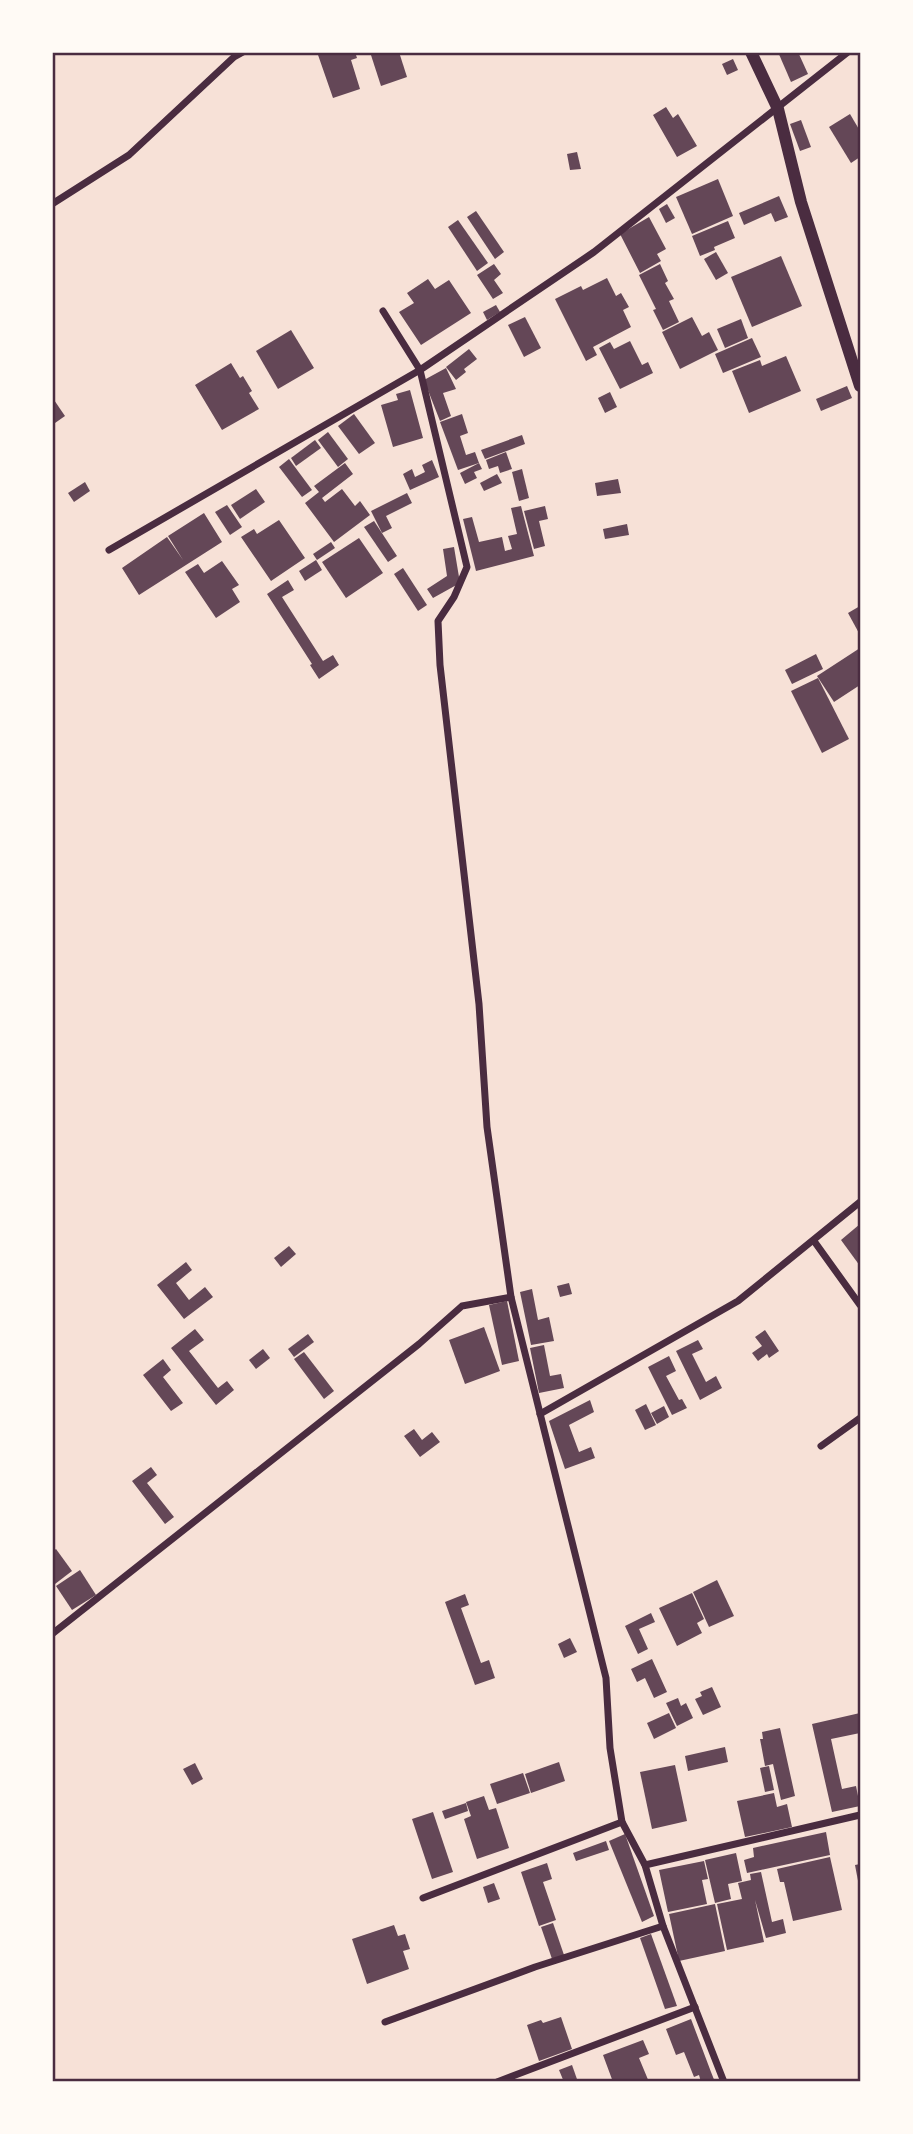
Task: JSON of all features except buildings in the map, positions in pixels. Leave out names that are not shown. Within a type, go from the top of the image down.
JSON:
[{"type":"street","points":[[52,204],[129,155],[234,55],[243,52]]},
{"type":"street","points":[[751,52],[778,109],[801,202],[860,386]]},
{"type":"street","points":[[109,550],[420,370],[594,252],[848,52]]},
{"type":"street","points":[[383,311],[420,370],[467,568],[454,597],[438,621],[438,632],[478,1004],[487,1128],[511,1297],[606,1678],[610,1748],[622,1822],[645,1864],[663,1926],[724,2081]]},
{"type":"street","points":[[540,1414],[738,1301],[860,1202]]},
{"type":"street","points":[[814,1241],[860,1305]]},
{"type":"street","points":[[52,1634],[408,1352],[462,1306],[511,1297]]},
{"type":"street","points":[[821,1446],[860,1418]]},
{"type":"street","points":[[645,1864],[860,1815]]},
{"type":"street","points":[[424,1898],[622,1822]]},
{"type":"street","points":[[385,2022],[535,1967],[663,1926]]},
{"type":"street","points":[[497,2081],[695,2007]]}]
